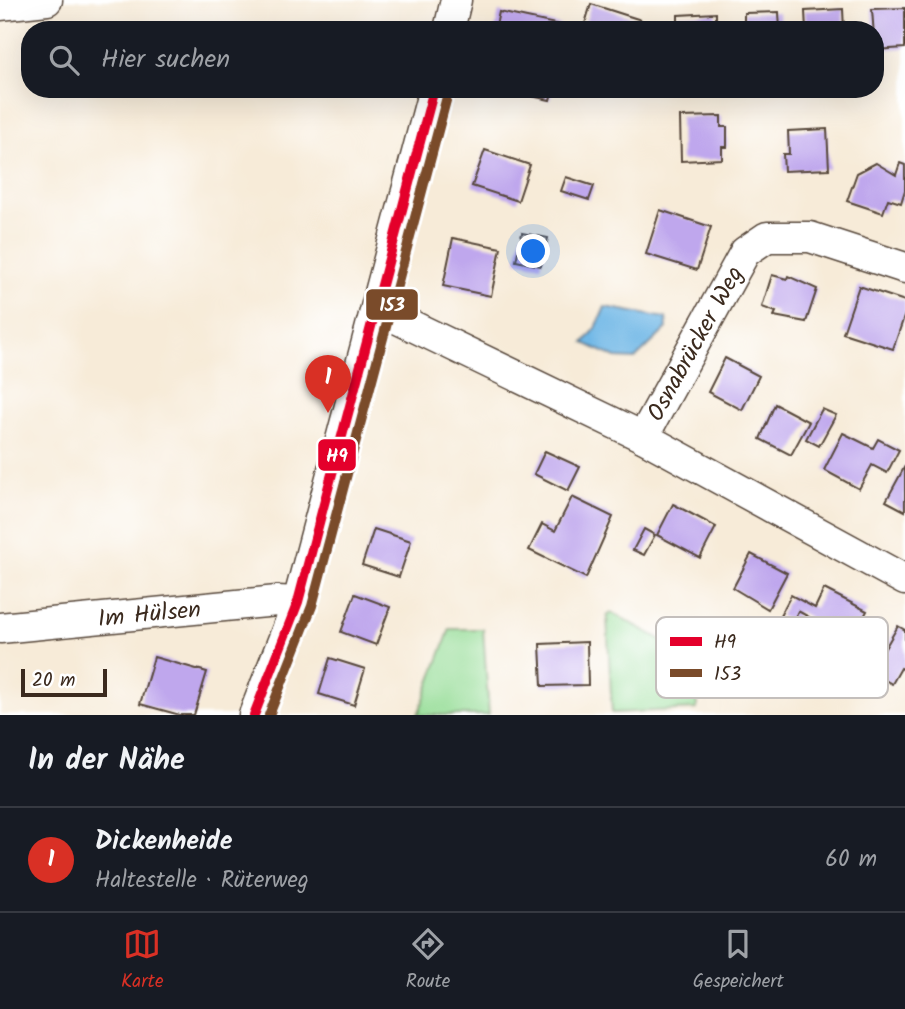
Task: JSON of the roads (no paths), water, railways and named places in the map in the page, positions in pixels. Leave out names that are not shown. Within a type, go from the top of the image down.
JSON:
[{"type":"street","points":[[0,5],[47,0]]},
{"type":"street","points":[[451,21],[456,0]]},
{"type":"street","points":[[254,715],[298,602],[432,98]]},
{"type":"street","name":"Osnabrücker Weg","points":[[643,437],[745,252],[767,237],[810,237],[905,268]]},
{"type":"street","points":[[376,312],[398,319],[643,437],[905,580]]},
{"type":"street","name":"Im Hülsen","points":[[0,628],[277,601],[298,602]]},
{"type":"water","points":[[605,307],[666,318],[667,328],[635,359],[616,358],[584,343],[596,328]]},
{"type":"place","name":"Dickenheide","points":[[328,413]]}]
